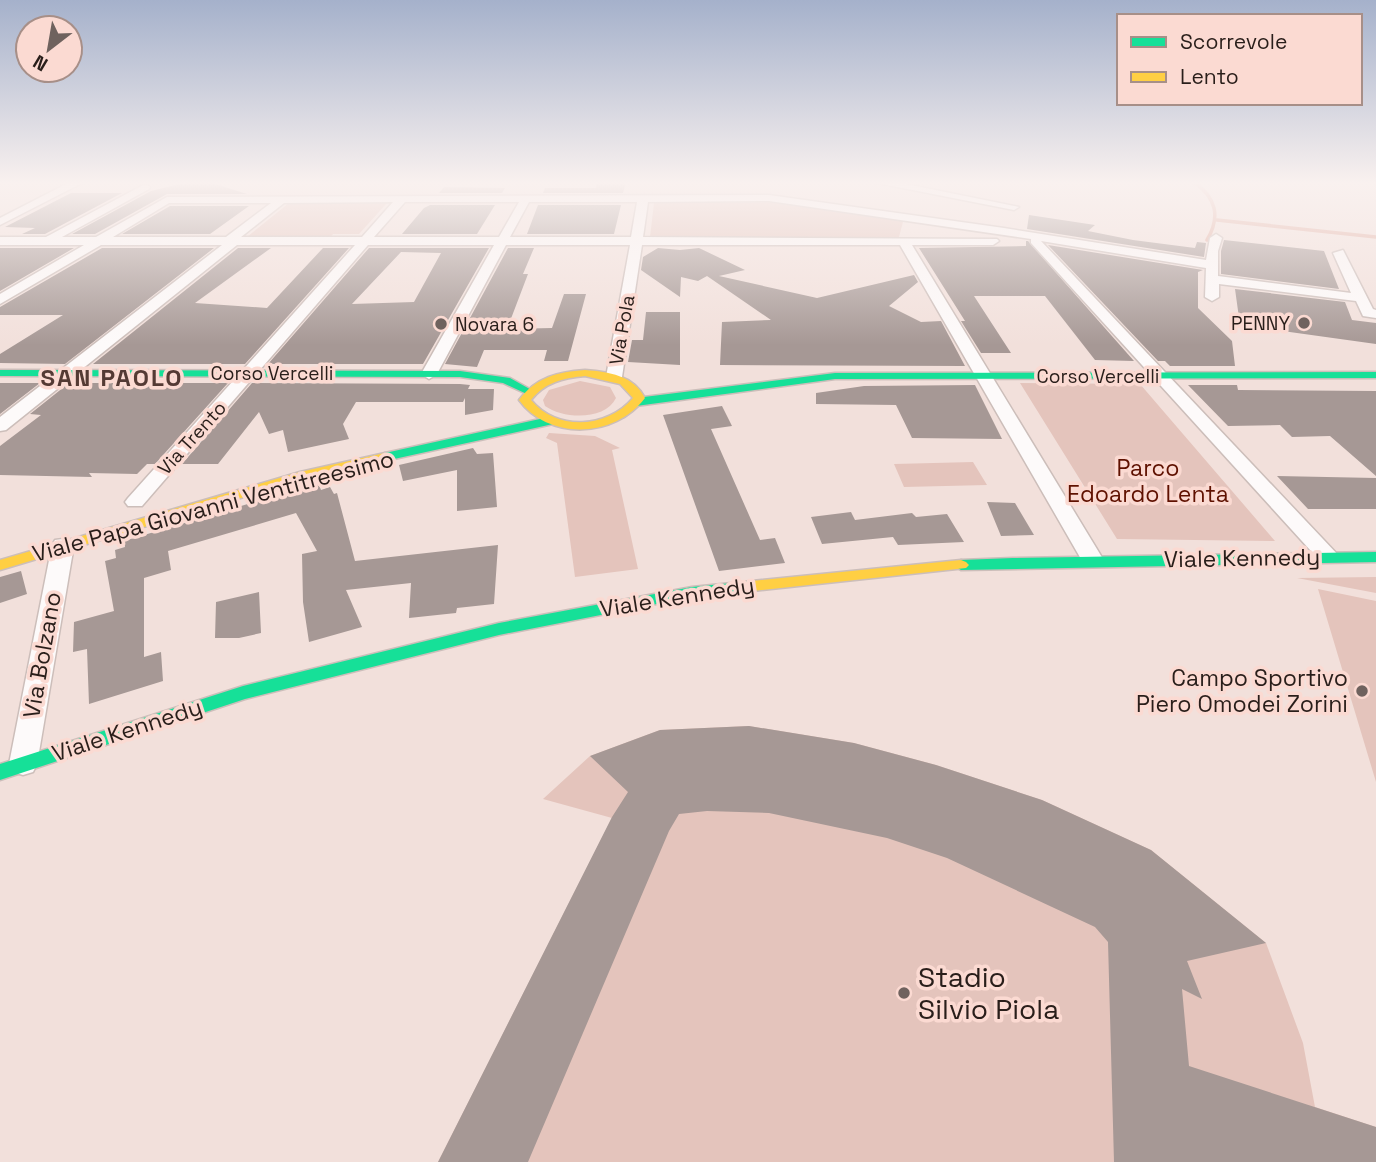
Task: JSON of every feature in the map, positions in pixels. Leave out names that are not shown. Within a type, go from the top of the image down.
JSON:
[{"type":"main road","name":"Corso Vercelli","points":[[0,373],[585,373],[622,380],[1376,375]]},
{"type":"main road","name":"Corso Vercelli","points":[[460,374],[506,380],[527,396]]},
{"type":"main road","name":"Viale Papa Giovanni Ventitreesimo","points":[[379,441],[488,420],[517,408],[538,384],[568,374]]},
{"type":"main road","name":"Corso Vercelli","points":[[636,402],[821,378]]},
{"type":"main road","points":[[622,380],[636,391],[636,402]]},
{"type":"main road","points":[[527,396],[527,408],[535,416],[549,421]]},
{"type":"main road","name":"Viale Papa Giovanni Ventitreesimo","points":[[0,565],[305,475],[549,421],[576,425],[604,422],[620,416],[636,402]]},
{"type":"main road","name":"Viale Papa Giovanni Ventitreesimo","points":[[115,508],[160,495]]},
{"type":"main road","name":"Viale Kennedy","points":[[11,768],[243,693],[544,619],[748,585],[946,566],[1093,559],[1249,560],[1376,557]]},
{"type":"street","points":[[49,241],[57,236]]},
{"type":"street","points":[[0,300],[104,236]]},
{"type":"street","points":[[0,426],[237,236]]},
{"type":"street","name":"Via Trento","points":[[135,502],[369,236]]},
{"type":"street","points":[[429,374],[506,236]]},
{"type":"street","name":"Via Pola","points":[[622,380],[639,236]]},
{"type":"street","points":[[1020,236],[1361,298]]},
{"type":"street","points":[[1212,297],[1216,238]]},
{"type":"street","points":[[0,241],[1037,239],[1329,557]]},
{"type":"street","points":[[904,241],[1093,559]]},
{"type":"street","points":[[1339,253],[1368,313],[1376,314]]},
{"type":"street","name":"Via Bolzano","points":[[11,768],[63,545]]},
{"type":"green space","points":[[248,236],[331,236],[330,238]]},
{"type":"green space","points":[[650,236],[899,236],[899,237]]},
{"type":"green space","points":[[580,381],[610,387],[616,398],[603,411],[583,416],[562,413],[545,406],[543,400],[549,390]]},
{"type":"green space","name":"Parco Edoardo Lenta","points":[[1020,383],[1140,384],[1275,541],[1117,539]]},
{"type":"green space","points":[[549,433],[595,436],[620,448],[612,450],[638,569],[575,577],[557,443],[546,438]]},
{"type":"green space","points":[[973,462],[987,485],[904,487],[894,464]]},
{"type":"green space","points":[[1376,577],[1376,593],[1297,578]]},
{"type":"green space","name":"Campo Sportivo Piero Omodei Zorini","points":[[1318,589],[1376,601],[1376,782]]},
{"type":"green space","name":"Stadio Silvio Piola","points":[[749,726],[854,743],[936,765],[1042,800],[1151,850],[1266,943],[1303,1043],[1315,1107],[1376,1127],[1376,1162],[438,1162],[612,818],[543,799],[590,756],[660,730]]},
{"type":"building","points":[[1073,236],[1114,236],[1195,248],[1197,242],[1206,243],[1204,257]]},
{"type":"building","points":[[1224,240],[1324,251],[1339,289],[1221,274]]},
{"type":"building","points":[[1026,241],[1134,361],[1095,360],[1045,296],[974,296],[1011,353],[981,353],[961,321],[965,321],[919,248],[1026,246]]},
{"type":"building","points":[[1048,245],[1203,270],[1198,272],[1198,308],[1232,341],[1235,366],[1170,366],[1165,361],[1158,361]]},
{"type":"building","points":[[0,248],[74,248],[0,291]]},
{"type":"building","points":[[102,248],[214,248],[65,364],[0,363],[0,354],[63,315],[0,315],[0,307]]},
{"type":"building","points":[[238,248],[271,248],[195,303],[267,308],[323,248],[349,248],[245,364],[93,364]]},
{"type":"building","points":[[369,248],[489,248],[423,364],[268,364]],"holes":[[[401,252],[441,253],[414,302],[352,304]]]},
{"type":"building","points":[[508,248],[534,248],[523,274],[528,274],[507,329],[552,328],[564,294],[586,294],[568,361],[544,361],[547,350],[484,350],[477,367],[445,364]]},
{"type":"building","points":[[658,248],[699,248],[745,270],[719,276],[817,298],[914,275],[918,282],[889,306],[921,322],[941,321],[965,366],[720,365],[722,322],[771,320],[707,276],[698,281],[681,277],[680,297],[641,270],[643,257]]},
{"type":"building","points":[[1235,289],[1345,302],[1352,320],[1376,323],[1376,344],[1240,325]]},
{"type":"building","points":[[646,312],[680,312],[680,365],[628,362],[632,340],[643,340]]},
{"type":"building","points":[[0,383],[40,383],[0,414]]},
{"type":"building","points":[[69,383],[228,383],[155,464],[147,464],[137,474],[89,473],[92,477],[0,475],[0,446],[41,415],[30,414]]},
{"type":"building","points":[[252,383],[470,385],[468,389],[494,389],[493,410],[465,415],[465,398],[463,402],[356,402],[343,424],[349,439],[288,452],[283,430],[269,434],[259,412],[218,464],[182,464]]},
{"type":"building","points":[[975,385],[1002,439],[912,438],[896,405],[816,404],[816,393],[864,386]]},
{"type":"building","points":[[1188,385],[1237,385],[1238,390],[1376,391],[1376,476],[1330,436],[1292,437],[1280,425],[1228,426]]},
{"type":"building","points":[[722,406],[732,426],[711,429],[760,540],[775,538],[785,563],[719,571],[663,415]]},
{"type":"building","points":[[473,448],[477,454],[493,453],[497,507],[457,511],[457,470],[403,481],[399,465]]},
{"type":"building","points":[[1277,476],[1376,478],[1376,509],[1308,509]]},
{"type":"building","points":[[318,483],[321,490],[330,487],[334,494],[337,493],[355,561],[498,545],[494,604],[457,608],[456,613],[409,618],[411,583],[346,590],[362,627],[309,642],[303,602],[302,554],[317,551],[296,513],[168,551],[171,570],[144,578],[144,657],[161,652],[163,681],[89,704],[87,649],[73,652],[74,622],[114,611],[105,561],[116,558],[115,550],[125,547],[124,541]]},
{"type":"building","points":[[987,502],[1015,503],[1034,535],[1001,536]]},
{"type":"building","points":[[851,512],[855,520],[912,513],[916,517],[947,514],[964,542],[898,545],[893,537],[822,544],[811,517]]},
{"type":"building","points":[[21,571],[27,594],[0,603],[0,577]]},
{"type":"building","points":[[259,592],[261,633],[239,638],[215,638],[216,602]]},
{"type":"building","points":[[749,726],[854,743],[936,765],[1042,800],[1151,850],[1266,943],[1187,961],[1202,999],[1182,989],[1189,1066],[1376,1127],[1376,1162],[1114,1162],[1108,942],[1095,927],[947,858],[887,838],[769,813],[707,811],[679,814],[669,831],[528,1162],[438,1162],[612,817],[628,792],[590,756],[660,730]]},
{"type":"waterway","points":[[1207,240],[1209,236]]},
{"type":"waterway","points":[[1369,236],[1376,237]]},
{"type":"traffic: fast","points":[[0,373],[460,374],[506,380],[529,392]]},
{"type":"traffic: fast","points":[[636,402],[835,376],[1376,375]]},
{"type":"traffic: fast","points":[[385,457],[549,421]]},
{"type":"traffic: fast","points":[[961,565],[1376,557]]},
{"type":"traffic: fast","points":[[0,772],[243,693],[499,629],[692,592],[752,586]]},
{"type":"traffic: slow","points":[[585,373],[624,382],[639,398],[629,410],[616,419],[582,426],[564,425],[548,420],[534,412],[525,400],[544,382],[585,373]]},
{"type":"traffic: slow","points":[[0,565],[305,475],[385,457]]},
{"type":"traffic: slow","points":[[752,586],[961,565]]},
{"type":"place","name":"PENNY","points":[[1304,323]]},
{"type":"place","name":"Novara 6","points":[[441,324]]},
{"type":"place","name":"Campo Sportivo Piero Omodei Zorini","points":[[1362,691]]},
{"type":"place","name":"Stadio Silvio Piola","points":[[904,993]]},
{"type":"district","name":"SAN PAOLO","points":[[112,377]]}]
